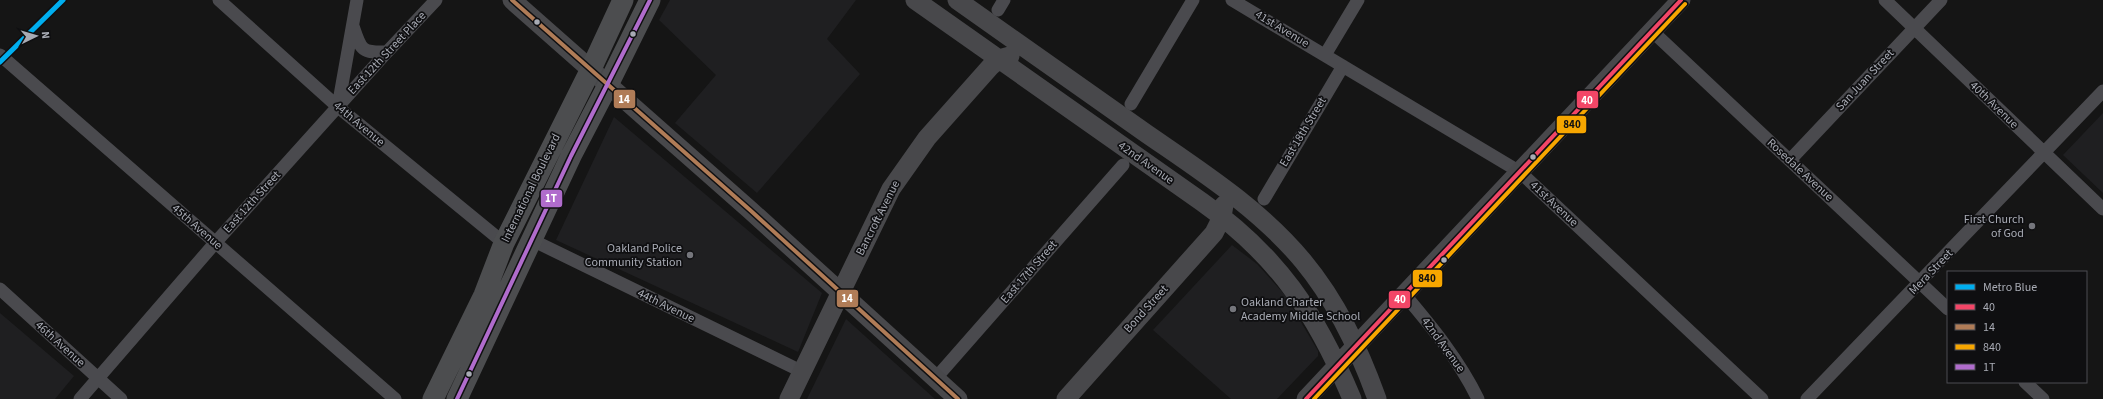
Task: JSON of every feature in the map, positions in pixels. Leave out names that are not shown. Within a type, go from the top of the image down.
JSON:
[{"type":"main road","points":[[512,0],[840,291],[958,399]]},
{"type":"main road","name":"International Boulevard","points":[[433,399],[484,295],[504,243],[591,69],[623,0]]},
{"type":"main road","name":"International Boulevard","points":[[457,399],[530,239],[570,156],[608,85],[650,0]]},
{"type":"main road","name":"42nd Avenue","points":[[915,0],[1222,217],[1242,233],[1279,270],[1315,321],[1352,399]]},
{"type":"main road","name":"42nd Avenue","points":[[957,0],[1206,175],[1259,215],[1303,261],[1334,305],[1356,346],[1377,399]]},
{"type":"main road","points":[[1306,399],[1652,31],[1677,1]]},
{"type":"main road","points":[[999,59],[1014,56],[1023,60],[1056,84],[1084,90]]},
{"type":"main road","name":"Bancroft Avenue","points":[[789,399],[840,291],[880,210],[902,170],[939,123],[999,59]]},
{"type":"main road","points":[[1206,175],[1215,184],[1224,200],[1222,217]]},
{"type":"main road","name":"Bond Street","points":[[1066,399],[1214,233],[1222,217]]},
{"type":"street","name":"44th Avenue","points":[[219,0],[338,107],[504,243]]},
{"type":"street","points":[[338,107],[357,0]]},
{"type":"street","name":"East 12th Street Place","points":[[338,107],[436,0]]},
{"type":"street","points":[[1131,104],[1193,0]]},
{"type":"street","name":"41st Avenue","points":[[1232,0],[1520,172],[1762,399]]},
{"type":"street","points":[[1325,55],[1358,0]]},
{"type":"street","name":"40th Avenue","points":[[1885,0],[2103,209]]},
{"type":"street","name":"San Juan Street","points":[[1790,160],[1941,0]]},
{"type":"street","points":[[353,24],[359,46],[370,53],[387,52]]},
{"type":"street","name":"Rosedale Avenue","points":[[1652,31],[1947,308]]},
{"type":"street","name":"45th Avenue","points":[[0,55],[395,399]]},
{"type":"street","name":"East 18th Street","points":[[1264,199],[1343,66]]},
{"type":"street","name":"Mera Street","points":[[1807,399],[2103,91]]},
{"type":"street","name":"East 12th Street","points":[[80,399],[215,243],[338,107]]},
{"type":"street","name":"East 17th Street","points":[[935,379],[1123,165]]},
{"type":"street","name":"44th Avenue","points":[[530,239],[803,372]]},
{"type":"street","name":"46th Avenue","points":[[0,289],[121,399]]},
{"type":"street","name":"42nd Avenue","points":[[1404,294],[1439,335],[1470,382],[1478,399]]},
{"type":"street","points":[[2026,383],[2043,399]]},
{"type":"shaded area","points":[[670,0],[856,0],[827,39],[860,74],[757,193],[675,123],[716,75],[659,20]]},
{"type":"shaded area","points":[[2103,113],[2103,193],[2063,155]]},
{"type":"shaded area","points":[[614,117],[822,293],[798,352],[556,240]]},
{"type":"shaded area","name":"Oakland Charter Academy Middle School","points":[[1232,245],[1257,264],[1285,295],[1318,351],[1318,356],[1277,399],[1231,399],[1153,330]]},
{"type":"shaded area","points":[[0,313],[74,376],[55,399],[0,399]]},
{"type":"shaded area","points":[[846,319],[935,399],[807,399]]},
{"type":"metro line","name":"Blue","points":[[0,62],[63,0]]},
{"type":"transit line","name":"14","points":[[512,0],[750,210],[958,399]]},
{"type":"transit line","name":"1T","points":[[457,399],[571,156],[650,0]]},
{"type":"transit line","name":"40","points":[[1306,399],[1681,0]]},
{"type":"transit line","name":"840","points":[[1314,399],[1685,4]]},
{"type":"place","name":"First Church of God","points":[[2032,226]]},
{"type":"place","name":"Oakland Police Community Station","points":[[690,255]]},
{"type":"place","name":"Oakland Charter Academy Middle School","points":[[1233,309]]}]
